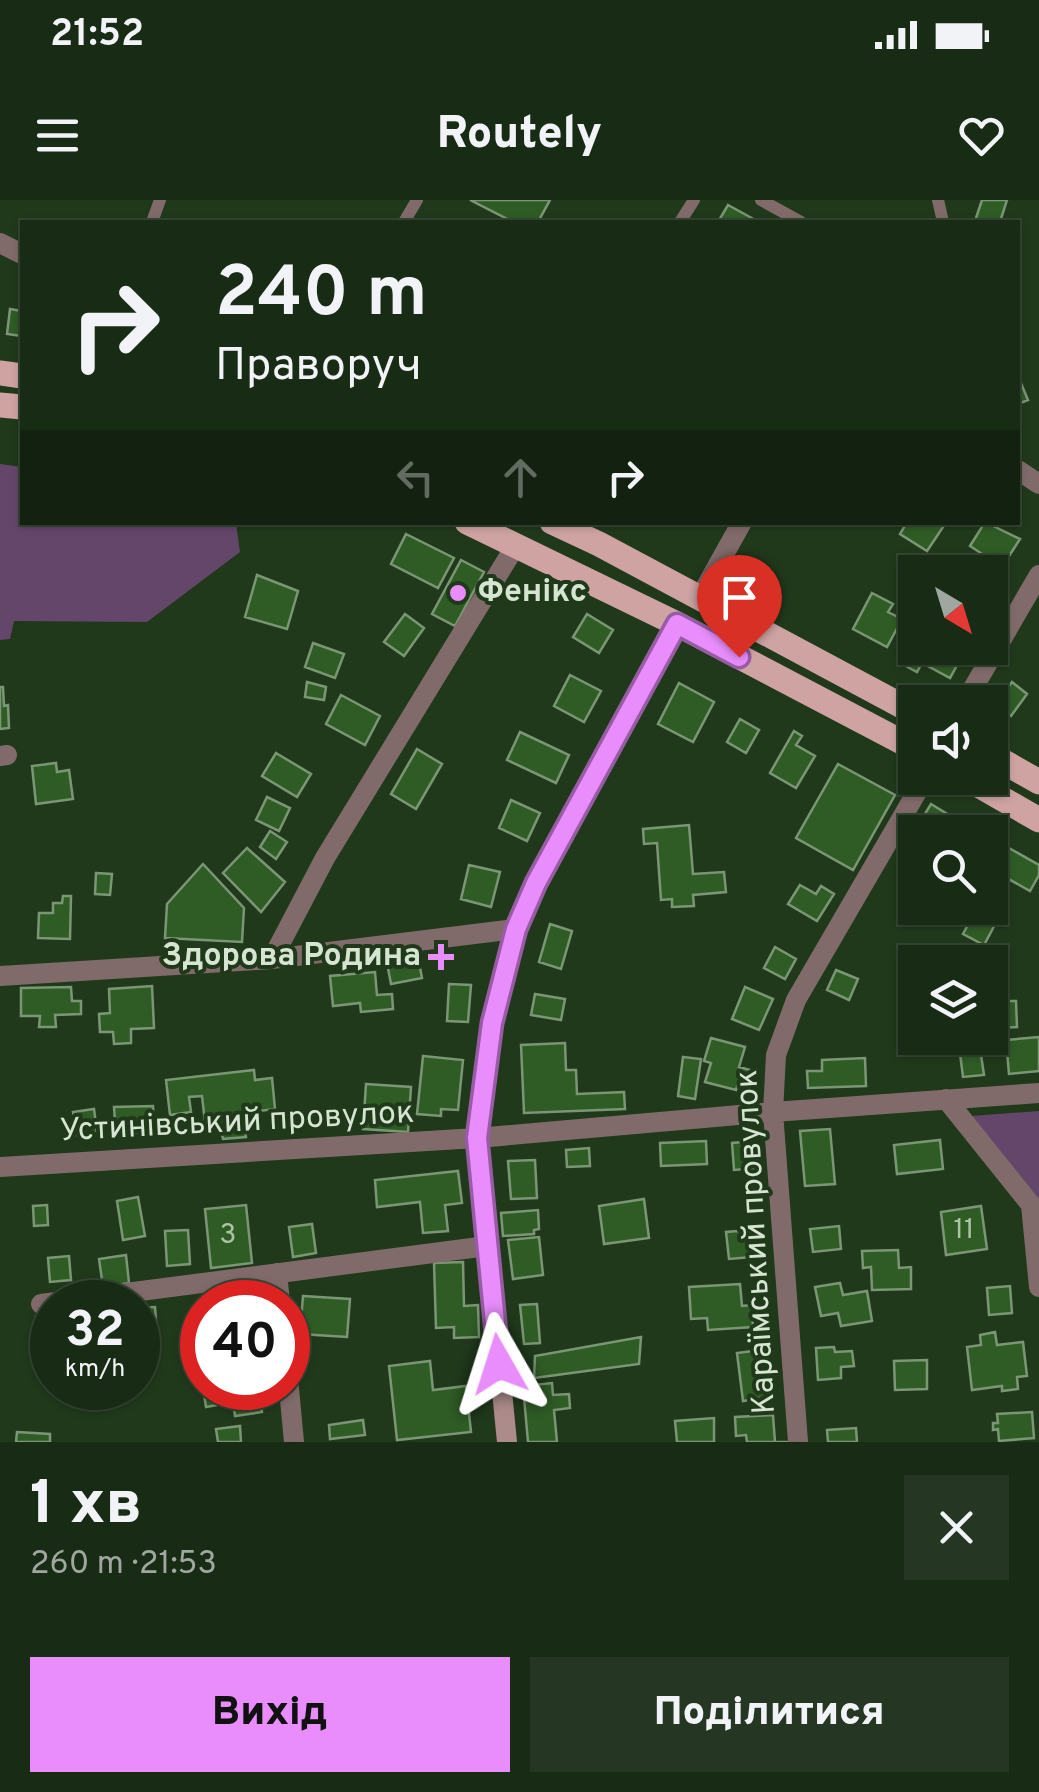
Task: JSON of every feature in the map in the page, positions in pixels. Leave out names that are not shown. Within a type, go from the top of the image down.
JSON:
[{"type":"main road","points":[[474,525],[677,624],[898,740]]},
{"type":"main road","points":[[558,525],[898,704]]},
{"type":"main road","points":[[1008,764],[1039,782]]},
{"type":"main road","points":[[996,795],[1039,820]]},
{"type":"street","points":[[699,599],[740,525]]},
{"type":"street","points":[[272,958],[325,858],[516,544]]},
{"type":"street","points":[[975,685],[1039,574]]},
{"type":"street","points":[[506,1442],[477,1138],[492,1023],[516,929],[536,883],[677,624]]},
{"type":"street","name":"Караїмський провулок","points":[[798,1442],[773,1112],[776,1055],[796,1000],[916,795]]},
{"type":"street","points":[[0,976],[272,958],[516,929]]},
{"type":"street","name":"Устинівський провулок","points":[[0,1167],[477,1138],[1039,1093]]},
{"type":"street","points":[[946,1099],[1030,1206],[1039,1287]]},
{"type":"street","points":[[160,1288],[487,1246]]},
{"type":"street","points":[[277,1273],[278,1280]]},
{"type":"street","points":[[291,1410],[294,1442]]},
{"type":"lane","points":[[760,200],[797,220]]},
{"type":"shaded area","points":[[0,464],[20,467],[20,525],[236,525],[240,552],[147,622],[14,621],[10,639],[0,640]]},
{"type":"shaded area","points":[[1039,1111],[1039,1205],[971,1116]]},
{"type":"building","points":[[470,200],[550,200],[539,220],[509,220]]},
{"type":"building","points":[[982,200],[1007,200],[1001,220],[975,220]]},
{"type":"building","points":[[728,205],[755,220],[719,220]]},
{"type":"building","points":[[10,309],[20,311],[20,336],[7,334]]},
{"type":"building","points":[[1020,381],[1028,400],[1020,403]]},
{"type":"building","points":[[905,525],[944,525],[927,551],[900,534]]},
{"type":"building","points":[[983,525],[1020,539],[1008,558],[984,555],[970,546]]},
{"type":"building","points":[[406,534],[454,558],[438,588],[391,564]]},
{"type":"building","name":"Фенікс","points":[[461,560],[484,572],[455,626],[432,614]]},
{"type":"building","points":[[257,575],[298,591],[287,629],[245,617]]},
{"type":"building","points":[[872,593],[893,604],[888,612],[898,617],[898,626],[887,647],[853,629]]},
{"type":"building","points":[[405,614],[424,628],[404,656],[384,642]]},
{"type":"building","points":[[587,614],[613,630],[599,653],[573,637]]},
{"type":"building","points":[[313,643],[344,654],[335,678],[305,667]]},
{"type":"building","points":[[926,665],[957,665],[950,678]]},
{"type":"building","points":[[570,675],[601,691],[584,722],[554,706]]},
{"type":"building","points":[[307,682],[326,687],[324,700],[305,697]]},
{"type":"building","points":[[1012,682],[1027,694],[1011,716],[1008,714],[1008,688]]},
{"type":"building","points":[[679,683],[714,702],[693,742],[658,724]]},
{"type":"building","points":[[0,687],[4,706],[8,705],[9,728],[0,729]]},
{"type":"building","points":[[341,695],[380,716],[365,745],[326,724]]},
{"type":"building","points":[[740,719],[759,730],[746,753],[727,742]]},
{"type":"building","points":[[794,731],[802,736],[796,745],[815,756],[796,788],[770,773]]},
{"type":"building","points":[[520,732],[569,755],[556,783],[507,760]]},
{"type":"building","points":[[417,749],[442,764],[416,809],[391,794]]},
{"type":"building","points":[[276,753],[311,774],[297,797],[262,776]]},
{"type":"building","points":[[56,763],[57,772],[69,770],[73,799],[36,804],[32,766]]},
{"type":"building","points":[[838,764],[895,795],[853,870],[796,838]]},
{"type":"building","points":[[267,797],[290,808],[279,831],[256,820]]},
{"type":"building","points":[[511,800],[540,813],[527,841],[499,828]]},
{"type":"building","points":[[931,804],[949,815],[924,815]]},
{"type":"building","points":[[689,825],[693,874],[724,872],[726,892],[693,895],[694,906],[672,907],[672,899],[661,900],[657,843],[644,844],[643,829]]},
{"type":"building","points":[[270,831],[287,842],[276,859],[260,847]]},
{"type":"building","points":[[247,848],[285,882],[261,912],[223,873]]},
{"type":"building","points":[[1008,850],[1039,865],[1039,875],[1030,891],[1008,879]]},
{"type":"building","points":[[203,864],[244,908],[242,942],[165,938],[167,904]]},
{"type":"building","points":[[469,865],[500,872],[491,907],[461,899]]},
{"type":"building","points":[[96,873],[112,874],[110,895],[95,894]]},
{"type":"building","points":[[800,885],[816,894],[821,886],[834,894],[817,921],[788,904]]},
{"type":"building","points":[[63,896],[71,896],[70,939],[38,938],[39,913],[53,913],[53,903],[62,903]]},
{"type":"building","points":[[550,924],[572,931],[561,969],[539,962]]},
{"type":"building","points":[[968,925],[995,925],[984,945],[963,934]]},
{"type":"building","points":[[775,947],[796,959],[785,979],[764,968]]},
{"type":"building","points":[[418,957],[422,978],[391,984],[387,963]]},
{"type":"building","points":[[836,970],[858,979],[849,1000],[827,990]]},
{"type":"building","points":[[375,972],[377,995],[392,994],[393,1009],[361,1012],[360,1003],[333,1006],[330,976]]},
{"type":"building","points":[[449,984],[471,985],[468,1022],[447,1021]]},
{"type":"building","points":[[152,986],[154,1028],[131,1029],[131,1043],[114,1044],[113,1032],[100,1032],[99,1014],[110,1013],[109,989]]},
{"type":"building","points":[[71,987],[72,1001],[81,1001],[81,1014],[55,1015],[56,1027],[39,1027],[40,1016],[21,1016],[21,988]]},
{"type":"building","points":[[745,987],[773,999],[759,1030],[732,1019]]},
{"type":"building","points":[[535,994],[565,999],[561,1020],[531,1015]]},
{"type":"building","points":[[1008,1001],[1016,1001],[1017,1027],[1008,1028]]},
{"type":"building","points":[[1039,1037],[1039,1071],[1009,1074],[1008,1040]]},
{"type":"building","points":[[711,1038],[745,1047],[739,1067],[754,1071],[750,1083],[739,1080],[736,1090],[705,1082],[711,1063],[704,1061]]},
{"type":"building","points":[[565,1043],[566,1070],[576,1070],[577,1094],[624,1092],[625,1109],[524,1113],[521,1045]]},
{"type":"building","points":[[960,1055],[981,1055],[984,1075],[963,1077]]},
{"type":"building","points":[[423,1056],[463,1060],[458,1110],[441,1109],[441,1116],[417,1114]]},
{"type":"building","points":[[683,1057],[701,1059],[695,1099],[678,1096]]},
{"type":"building","points":[[865,1058],[866,1086],[808,1088],[807,1071],[822,1071],[822,1060]]},
{"type":"building","points":[[254,1070],[255,1080],[272,1078],[275,1109],[259,1111],[261,1128],[245,1130],[246,1137],[223,1139],[221,1130],[206,1131],[202,1096],[189,1097],[191,1112],[170,1115],[166,1080]]},
{"type":"building","points":[[366,1084],[411,1087],[408,1132],[363,1129]]},
{"type":"building","points":[[153,1106],[154,1124],[136,1125],[137,1133],[128,1134],[127,1123],[115,1123],[114,1107]]},
{"type":"building","points":[[94,1109],[97,1132],[77,1135],[73,1112]]},
{"type":"building","points":[[830,1129],[835,1184],[805,1186],[800,1131]]},
{"type":"building","points":[[940,1140],[943,1169],[897,1174],[894,1145]]},
{"type":"building","points":[[706,1141],[707,1164],[661,1166],[660,1143]]},
{"type":"building","points":[[755,1141],[757,1168],[734,1170],[732,1143]]},
{"type":"building","points":[[589,1148],[590,1166],[567,1167],[566,1150]]},
{"type":"building","points":[[535,1160],[537,1198],[511,1199],[508,1161]]},
{"type":"building","points":[[458,1171],[462,1203],[445,1205],[448,1231],[423,1233],[420,1202],[377,1207],[375,1180]]},
{"type":"building","points":[[138,1197],[145,1236],[123,1240],[117,1201]]},
{"type":"building","points":[[644,1199],[649,1238],[604,1244],[599,1206]]},
{"type":"building","points":[[47,1205],[48,1225],[34,1226],[33,1206]]},
{"type":"building","points":[[246,1205],[252,1263],[211,1268],[205,1209]]},
{"type":"building","points":[[981,1206],[987,1249],[946,1255],[941,1212]]},
{"type":"building","points":[[538,1210],[539,1229],[534,1234],[503,1236],[501,1213]]},
{"type":"building","points":[[312,1224],[316,1253],[293,1257],[289,1227]]},
{"type":"building","points":[[839,1226],[841,1249],[813,1252],[810,1229]]},
{"type":"building","points":[[188,1230],[190,1264],[167,1266],[165,1231]]},
{"type":"building","points":[[750,1230],[752,1257],[729,1259],[726,1232]]},
{"type":"building","points":[[539,1237],[543,1275],[513,1279],[508,1240]]},
{"type":"building","points":[[898,1250],[899,1268],[911,1267],[911,1289],[872,1290],[871,1267],[863,1268],[862,1251]]},
{"type":"building","points":[[126,1255],[129,1280],[102,1280],[99,1259]]},
{"type":"building","points":[[69,1256],[71,1280],[50,1280],[48,1258]]},
{"type":"building","points":[[463,1262],[464,1306],[478,1305],[479,1337],[454,1338],[454,1327],[436,1328],[434,1263]]},
{"type":"building","points":[[840,1283],[843,1295],[867,1291],[872,1321],[841,1326],[838,1313],[821,1316],[815,1287]]},
{"type":"building","points":[[740,1284],[742,1306],[752,1305],[753,1327],[708,1330],[707,1318],[691,1319],[689,1287]]},
{"type":"building","points":[[1010,1286],[1012,1313],[989,1315],[987,1288]]},
{"type":"building","points":[[310,1296],[350,1299],[347,1337],[310,1335]]},
{"type":"building","points":[[537,1304],[540,1343],[524,1344],[520,1305]]},
{"type":"building","points":[[995,1332],[997,1345],[1023,1342],[1027,1376],[1017,1377],[1018,1389],[1002,1391],[1002,1386],[972,1390],[967,1347],[981,1345],[980,1335]]},
{"type":"building","points":[[641,1337],[639,1364],[534,1378],[535,1356]]},
{"type":"building","points":[[834,1347],[835,1352],[852,1351],[854,1366],[841,1367],[841,1378],[818,1380],[816,1348]]},
{"type":"building","points":[[768,1349],[773,1397],[743,1401],[737,1353]]},
{"type":"building","points":[[927,1360],[927,1389],[895,1390],[894,1361]]},
{"type":"building","points":[[430,1361],[433,1390],[466,1386],[471,1432],[397,1440],[389,1366]]},
{"type":"building","points":[[552,1383],[553,1395],[569,1394],[570,1408],[554,1410],[557,1442],[528,1442],[523,1386]]},
{"type":"building","points":[[234,1410],[262,1410],[262,1412],[235,1416]]},
{"type":"building","points":[[1032,1412],[1034,1438],[999,1441],[998,1429],[993,1430],[993,1423],[998,1423],[997,1414]]},
{"type":"building","points":[[773,1415],[775,1442],[747,1442],[746,1435],[736,1436],[735,1417]]},
{"type":"building","points":[[714,1418],[714,1442],[677,1442],[675,1421]]},
{"type":"building","points":[[363,1420],[365,1435],[330,1439],[329,1425]]},
{"type":"building","points":[[240,1426],[241,1442],[218,1442],[216,1429]]},
{"type":"building","points":[[856,1428],[857,1442],[828,1442],[827,1430]]},
{"type":"building","points":[[17,1432],[50,1434],[50,1442],[16,1442]]},
{"type":"place","name":"Фенікс","points":[[458,593]]},
{"type":"place","name":"Здорова Родина","points":[[441,957]]},
{"type":"route","points":[[499,1364],[477,1138],[492,1023],[516,929],[536,883],[677,624],[739,657]]}]
